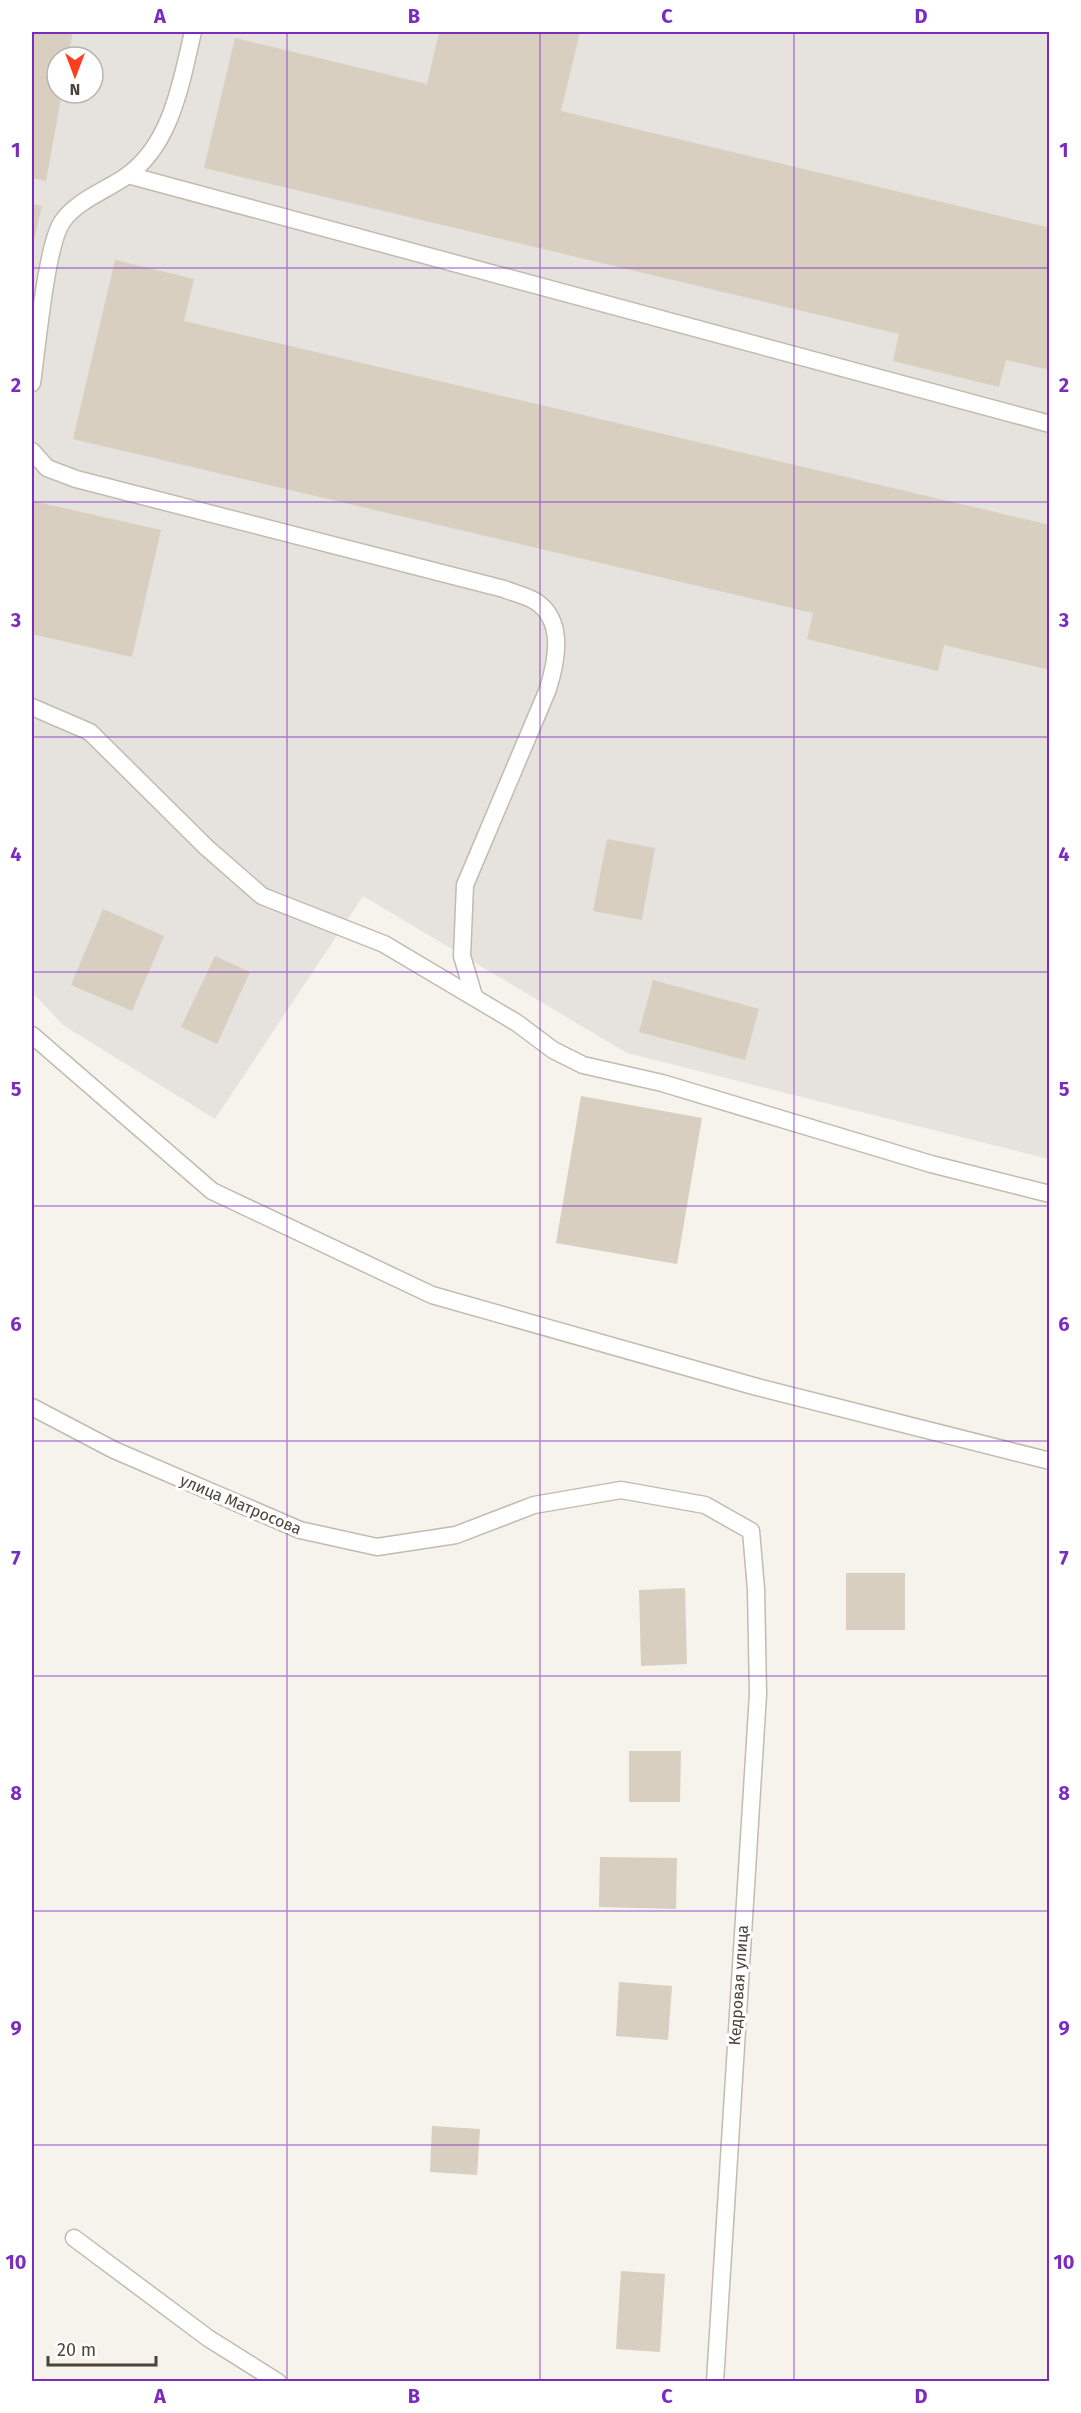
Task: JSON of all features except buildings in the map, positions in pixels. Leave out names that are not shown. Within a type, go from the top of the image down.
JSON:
[{"type":"lane","points":[[32,383],[53,248],[62,222],[78,207],[128,175],[160,141],[180,88],[193,32]]},
{"type":"lane","points":[[128,175],[1050,424]]},
{"type":"lane","points":[[32,451],[47,468],[76,479],[504,588],[535,602],[551,617],[556,639],[555,667],[548,689],[465,885],[462,956],[474,996]]},
{"type":"lane","points":[[32,706],[90,732],[206,847],[262,896],[384,944],[474,996],[553,1050],[583,1065],[662,1083],[931,1164],[1050,1194]]},
{"type":"lane","points":[[32,1035],[212,1191],[432,1295],[757,1387],[1050,1461]]},
{"type":"lane","name":"улица Матросова","points":[[32,1407],[114,1450],[300,1530],[377,1547],[456,1536],[534,1505],[621,1491],[705,1506],[751,1531],[756,1589]]},
{"type":"lane","name":"Кедровая улица","points":[[715,2382],[758,1694],[756,1589]]},
{"type":"lane","points":[[74,2238],[208,2338],[278,2382]]},
{"type":"shaded area","points":[[32,32],[1049,32],[1049,1159],[627,1053],[363,896],[215,1119],[63,1025],[32,992]]}]
